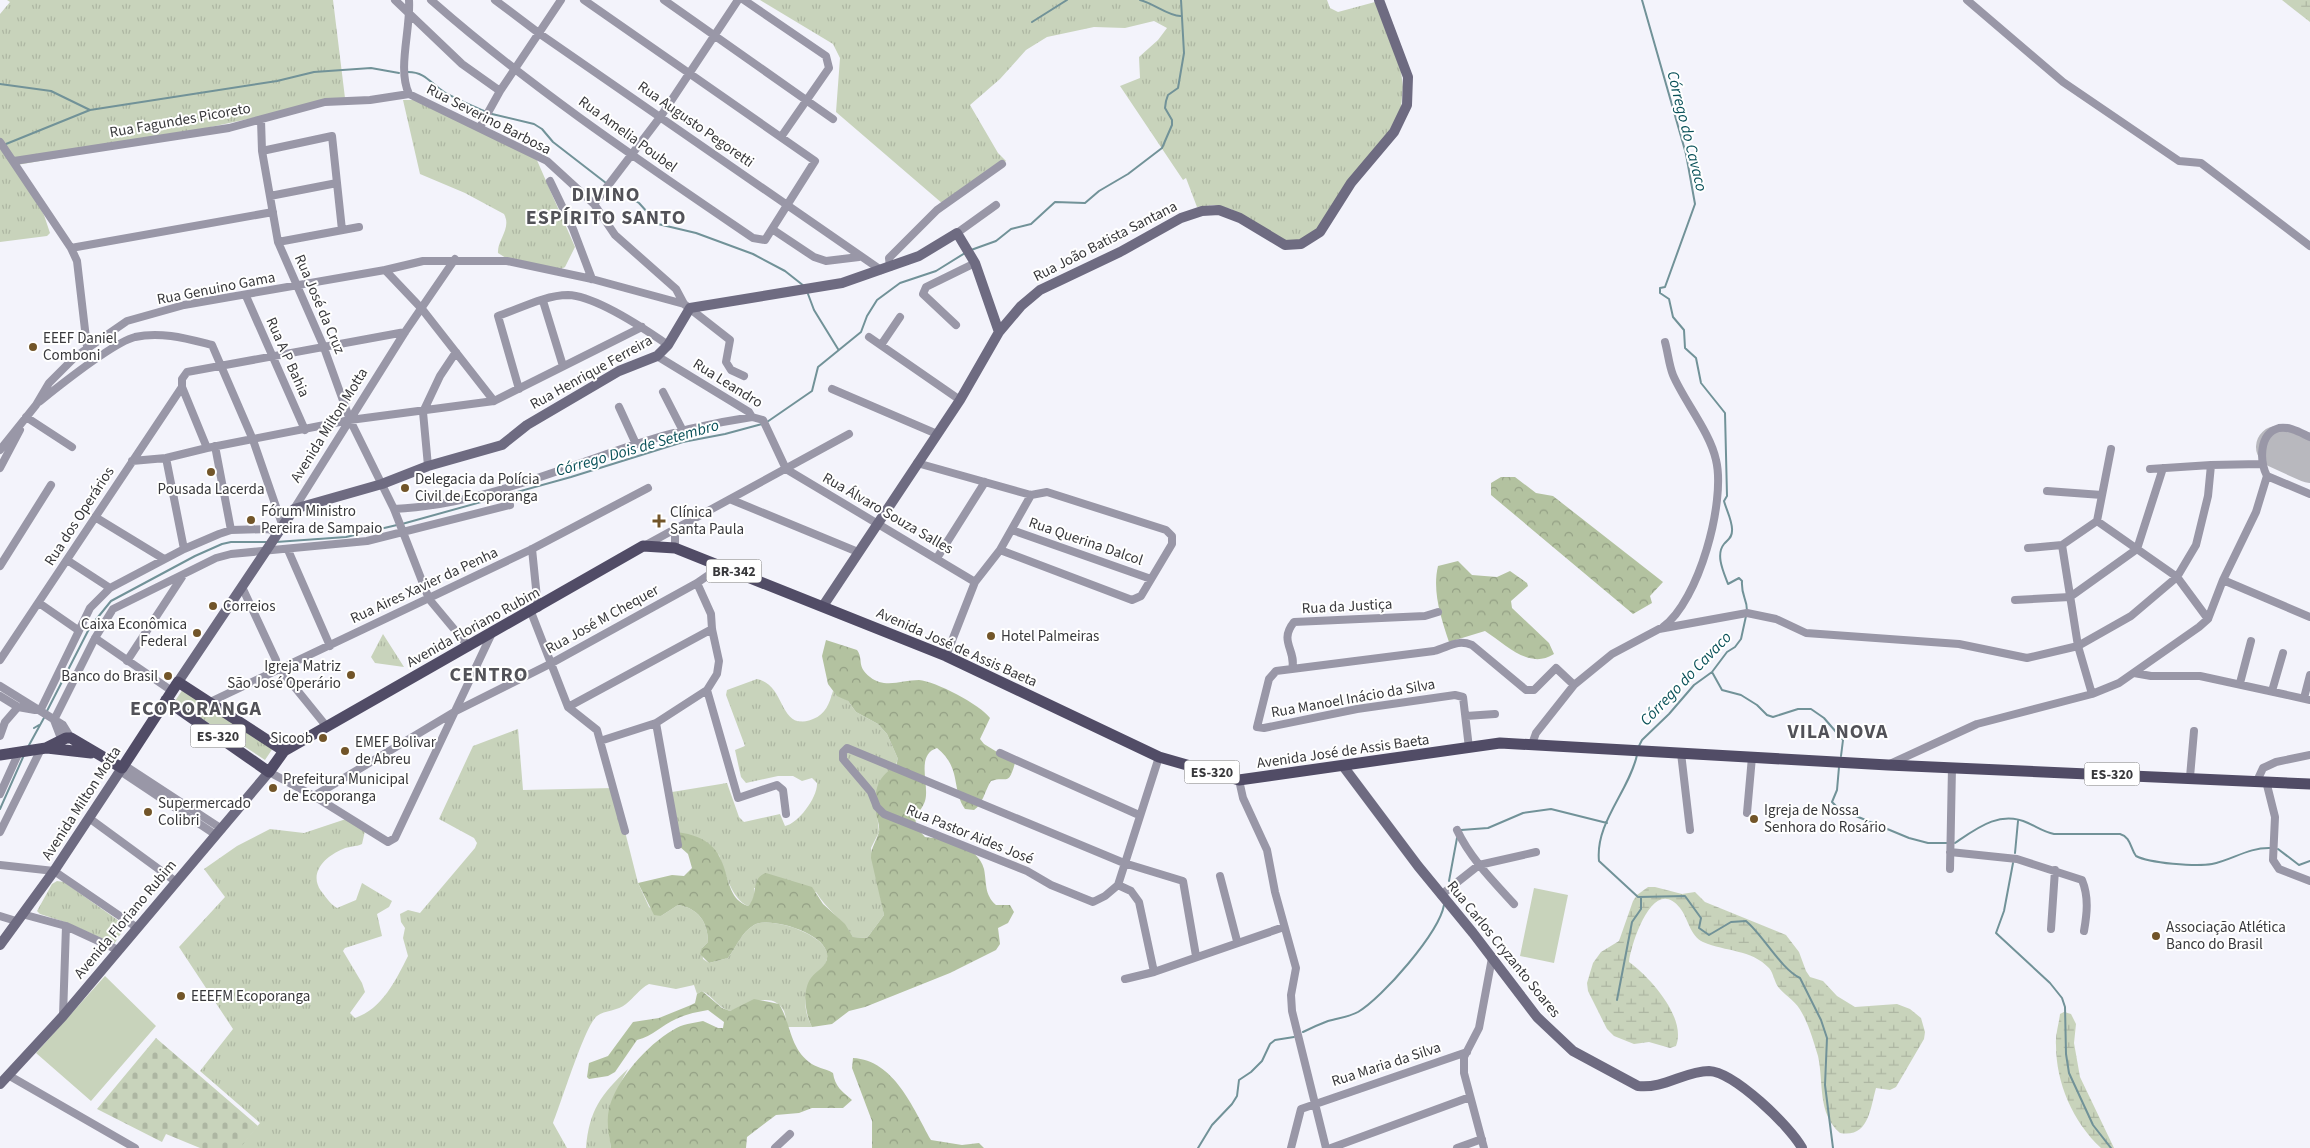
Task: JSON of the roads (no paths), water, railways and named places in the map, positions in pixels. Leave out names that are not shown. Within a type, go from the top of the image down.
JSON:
[{"type":"main road","name":"Avenida José de Assis Baeta","points":[[643,546],[675,548],[715,563],[946,656],[1159,757],[1239,780],[1500,743],[1914,765]]},
{"type":"main road","name":"Avenida Floriano Rubim","points":[[284,752],[643,546]]},
{"type":"main road","name":"ES-320","points":[[172,691],[210,702],[284,752]]},
{"type":"main road","name":"ES-320","points":[[172,691],[269,772]]},
{"type":"main road","name":"Avenida Milton Motta","points":[[122,768],[172,691]]},
{"type":"main road","points":[[0,755],[67,745],[97,754],[122,768]]},
{"type":"main road","points":[[269,772],[284,752]]},
{"type":"main road","name":"ES-320","points":[[1914,765],[2310,784]]},
{"type":"street","points":[[395,0],[462,64],[500,91]]},
{"type":"street","name":"Rua Severino Barbosa","points":[[408,0],[410,16],[403,82],[409,94],[547,161],[594,204],[614,235],[676,289],[687,306]]},
{"type":"street","name":"Rua Amelia Poubel","points":[[431,0],[465,30],[515,69],[631,155],[753,238],[765,240],[772,229]]},
{"type":"street","name":"Rua Augusto Pegoretti","points":[[495,0],[540,34],[661,116],[859,256],[886,269]]},
{"type":"street","points":[[480,127],[500,91],[562,0]]},
{"type":"street","points":[[584,0],[815,161],[772,229],[814,257],[826,261],[859,256]]},
{"type":"street","points":[[664,0],[833,119]]},
{"type":"street","points":[[594,204],[661,116],[738,0]]},
{"type":"street","points":[[744,0],[826,56],[829,68],[781,137]]},
{"type":"street","name":"Rua João Batista Santana","points":[[823,606],[960,400],[999,332],[1022,306],[1040,290],[1120,252],[1188,215],[1202,211],[1220,210],[1240,218],[1285,245],[1301,244],[1320,232],[1351,183],[1394,132],[1407,104],[1408,76],[1379,0]]},
{"type":"street","points":[[1967,0],[2063,82],[2180,161],[2201,163],[2310,246]]},
{"type":"street","name":"Rua Fagundes Picoreto","points":[[14,161],[229,128],[325,102],[370,100],[409,94]]},
{"type":"street","name":"Rua José da Cruz","points":[[261,120],[262,150],[278,242],[324,345],[350,420],[394,509],[429,599],[469,647]]},
{"type":"street","points":[[262,150],[332,136],[342,230]]},
{"type":"street","points":[[0,142],[71,248],[77,261],[87,347]]},
{"type":"street","points":[[886,269],[889,258],[937,210],[1002,164]]},
{"type":"street","points":[[550,181],[573,229],[592,279]]},
{"type":"street","points":[[270,196],[337,183]]},
{"type":"street","points":[[687,306],[842,282],[886,269],[919,256],[957,233],[996,205]]},
{"type":"street","points":[[71,248],[273,212]]},
{"type":"street","points":[[278,242],[358,227]]},
{"type":"street","points":[[957,233],[973,259],[999,332]]},
{"type":"street","name":"Avenida Milton Motta","points":[[172,691],[279,528],[294,509],[405,332],[455,259]]},
{"type":"street","points":[[956,324],[923,294],[926,287],[973,259]]},
{"type":"street","name":"Rua Genuino Gama","points":[[36,405],[49,383],[87,347],[128,321],[184,305],[246,296],[385,270],[423,260],[507,261],[592,279],[687,306]]},
{"type":"street","points":[[385,270],[422,309],[494,401]]},
{"type":"street","points":[[519,389],[498,316],[543,301],[566,295],[583,297],[642,327],[668,345]]},
{"type":"street","name":"Rua A P Bahia","points":[[246,296],[305,430]]},
{"type":"street","points":[[543,301],[563,366]]},
{"type":"street","points":[[687,306],[730,340],[726,362],[731,370],[744,376]]},
{"type":"street","name":"Rua Henrique Ferreira","points":[[294,509],[382,484],[428,466],[502,445],[527,425],[619,371],[657,356],[668,345],[687,306]]},
{"type":"street","points":[[881,345],[900,317]]},
{"type":"street","points":[[132,461],[166,458],[211,447],[350,420],[423,412],[494,401],[642,327]]},
{"type":"street","points":[[222,365],[324,345],[405,332]]},
{"type":"street","points":[[0,468],[2,451],[36,405],[86,366],[135,337],[162,335],[183,337],[212,345],[253,440],[279,528],[231,530],[184,549],[110,588],[90,608],[40,711]]},
{"type":"street","points":[[869,338],[960,400]]},
{"type":"street","points":[[1532,744],[1536,733],[1574,685],[1612,654],[1674,619],[1704,564],[1720,481],[1716,458],[1673,374],[1665,342]]},
{"type":"street","points":[[428,466],[423,412],[440,376],[456,352]]},
{"type":"street","name":"Rua Leandro","points":[[657,356],[749,412],[752,416],[763,420],[786,469]]},
{"type":"street","name":"Rua dos Operários","points":[[0,660],[182,387],[182,379],[187,372],[222,365]]},
{"type":"street","points":[[182,387],[211,447],[231,530]]},
{"type":"street","points":[[832,389],[937,434]]},
{"type":"street","points":[[663,392],[683,431]]},
{"type":"street","points":[[619,407],[636,444]]},
{"type":"street","points":[[394,509],[427,507],[502,489],[636,444],[683,431],[752,416]]},
{"type":"street","points":[[26,417],[72,447]]},
{"type":"street","points":[[2310,437],[2291,428],[2279,428],[2268,435],[2262,448],[2261,464],[2267,476],[2310,494]]},
{"type":"street","name":"Avenida Floriano Rubim","points":[[643,546],[732,500],[849,434]]},
{"type":"street","points":[[2028,548],[2062,545],[2097,521],[2111,449]]},
{"type":"street","points":[[166,458],[184,549]]},
{"type":"street","points":[[917,463],[1031,495],[1047,492],[1166,530],[1172,536],[1172,544],[1142,596],[1132,600],[1000,550]]},
{"type":"street","points":[[2150,469],[2261,464]]},
{"type":"street","points":[[1659,629],[1747,613],[1776,619],[1806,633],[1959,644],[2027,658],[2078,646],[2131,616],[2178,577],[2196,545],[2208,496],[2211,465]]},
{"type":"street","points":[[2015,600],[2070,597],[2137,549],[2163,468]]},
{"type":"street","name":"Rua Álvaro Souza Salles","points":[[786,469],[975,582]]},
{"type":"street","points":[[1888,764],[1977,724],[2092,694],[2119,682],[2208,619],[2223,580],[2256,512],[2267,476]]},
{"type":"street","points":[[937,558],[985,482]]},
{"type":"street","points":[[0,566],[51,485]]},
{"type":"street","name":"Rua Aires Xavier da Penha","points":[[210,702],[532,549],[648,488]]},
{"type":"street","points":[[2047,491],[2102,495]]},
{"type":"street","points":[[946,656],[975,582],[1000,550],[1031,495]]},
{"type":"street","points":[[732,500],[858,552]]},
{"type":"street","points":[[54,720],[95,638],[113,609],[216,558],[231,554],[367,541],[510,505]]},
{"type":"street","points":[[95,517],[164,559]]},
{"type":"street","points":[[2097,521],[2178,577],[2208,619]]},
{"type":"street","points":[[675,548],[674,538],[676,529]]},
{"type":"street","name":"Rua Querina Dalcol","points":[[1012,530],[1151,579]]},
{"type":"street","points":[[2062,545],[2078,646],[2092,694]]},
{"type":"street","points":[[532,549],[534,610],[550,664],[568,706],[589,721],[597,730],[625,832]]},
{"type":"street","points":[[288,550],[330,646]]},
{"type":"street","points":[[67,560],[110,588]]},
{"type":"street","name":"Rua José M Chequer","points":[[314,796],[456,711],[550,664],[697,583],[710,574],[715,563]]},
{"type":"street","points":[[127,660],[183,576]]},
{"type":"street","points":[[2223,580],[2310,617]]},
{"type":"street","points":[[600,741],[656,723],[707,690],[717,674],[719,661],[712,629],[711,614],[697,583]]},
{"type":"street","points":[[242,587],[276,660]]},
{"type":"street","points":[[39,603],[78,630]]},
{"type":"street","name":"Rua da Justiça","points":[[1292,669],[1294,663],[1286,640],[1288,629],[1294,622],[1425,616],[1438,612]]},
{"type":"street","points":[[568,706],[712,629]]},
{"type":"street","points":[[269,772],[314,796],[388,842],[395,838],[492,633]]},
{"type":"street","points":[[95,638],[172,691]]},
{"type":"street","points":[[2240,683],[2251,641]]},
{"type":"street","points":[[1292,669],[1434,651],[1454,643],[1463,642],[1472,645],[1526,690],[1534,690],[1556,668],[1574,685]]},
{"type":"street","points":[[2272,691],[2283,653]]},
{"type":"street","points":[[280,669],[328,727]]},
{"type":"street","name":"Rua Manoel Inácio da Silva","points":[[1292,669],[1276,671],[1269,679],[1257,727],[1455,695],[1463,697],[1469,748]]},
{"type":"street","points":[[2134,673],[2151,676],[2200,676],[2240,683],[2307,699],[2310,675]]},
{"type":"street","points":[[0,686],[62,725],[67,745]]},
{"type":"street","points":[[707,690],[738,798],[777,785],[784,790],[786,814]]},
{"type":"street","points":[[0,696],[18,707],[40,711]]},
{"type":"street","points":[[0,736],[5,722],[18,707]]},
{"type":"street","points":[[1466,716],[1495,714]]},
{"type":"street","points":[[656,723],[678,845]]},
{"type":"street","points":[[2190,778],[2194,731]]},
{"type":"street","name":"Rua Pastor Aides José","points":[[1118,885],[1105,896],[1093,902],[1051,885],[1027,871],[884,814],[877,807],[871,792],[843,759],[843,752],[847,748],[1124,862]]},
{"type":"street","points":[[0,832],[40,749]]},
{"type":"street","points":[[1914,765],[1911,759],[1916,751]]},
{"type":"street","points":[[0,794],[18,752]]},
{"type":"street","points":[[1000,753],[1139,815]]},
{"type":"street","points":[[1681,753],[1690,830]]},
{"type":"street","points":[[2310,754],[2263,768],[2262,781],[2275,816],[2273,860],[2279,869],[2310,880]]},
{"type":"street","points":[[1154,972],[1138,902],[1131,891],[1118,885],[1159,757]]},
{"type":"street","points":[[1747,813],[1752,757]]},
{"type":"street","name":"Rua Carlos Cryzanto Soares","points":[[1343,766],[1356,786],[1537,1017],[1573,1051],[1638,1086],[1664,1084],[1709,1071],[1727,1076],[1786,1126],[1802,1148]]},
{"type":"street","points":[[1950,869],[1952,767]]},
{"type":"street","points":[[122,768],[219,832]]},
{"type":"street","name":"Avenida Milton Motta","points":[[0,945],[54,871],[122,768]]},
{"type":"street","name":"Avenida Floriano Rubim","points":[[0,1084],[4,1072],[63,1016],[136,927],[269,772]]},
{"type":"street","points":[[1239,780],[1243,798],[1267,850],[1284,927],[1296,968],[1291,994],[1292,1011],[1326,1148]]},
{"type":"street","points":[[88,818],[175,881]]},
{"type":"street","points":[[1458,830],[1463,843],[1479,865],[1514,904]]},
{"type":"street","points":[[1441,894],[1479,865],[1536,852]]},
{"type":"street","points":[[1950,852],[2017,859],[2082,880],[2086,890],[2087,912],[2084,931]]},
{"type":"street","points":[[1124,862],[1183,881],[1196,956]]},
{"type":"street","points":[[0,865],[54,871],[136,927]]},
{"type":"street","points":[[2051,929],[2055,870]]},
{"type":"street","points":[[1220,876],[1237,941]]},
{"type":"street","points":[[0,916],[19,917],[66,926],[118,950]]},
{"type":"street","points":[[63,1016],[66,926]]},
{"type":"street","points":[[1125,979],[1154,972],[1237,941],[1284,927]]},
{"type":"street","points":[[1484,1148],[1464,1073],[1467,1052],[1479,1028],[1492,958]]},
{"type":"street","name":"Rua Maria da Silva","points":[[1315,1102],[1467,1052]]},
{"type":"street","points":[[4,1072],[135,1148]]},
{"type":"street","points":[[1332,1148],[1470,1097]]},
{"type":"street","points":[[1291,1148],[1302,1108],[1315,1102]]},
{"type":"street","points":[[776,1148],[790,1134]]},
{"type":"street","points":[[1457,1148],[1482,1139]]},
{"type":"waterway","points":[[1032,22],[1067,0]]},
{"type":"waterway","points":[[1140,0],[1181,16]]},
{"type":"waterway","name":"Córrego Dois de Setembro","points":[[971,250],[996,241],[1011,229],[1031,224],[1055,202],[1085,203],[1099,191],[1128,174],[1162,148],[1172,125],[1172,120],[1165,108],[1166,101],[1168,95],[1178,88],[1184,53],[1181,0]]},
{"type":"waterway","name":"Córrego do Cavaco","points":[[1642,0],[1686,154],[1695,204],[1665,287],[1660,288],[1660,293],[1669,299],[1673,317],[1684,330],[1685,348],[1696,358],[1701,383],[1725,413],[1727,496],[1724,501],[1732,533],[1731,537],[1721,548],[1720,559],[1728,584],[1739,578],[1742,581],[1747,611]]},
{"type":"waterway","points":[[6,144],[90,110],[277,81],[314,72],[371,68],[399,73]]},
{"type":"waterway","points":[[408,72],[424,76],[444,92],[484,111]]},
{"type":"waterway","points":[[0,84],[51,91],[90,110]]},
{"type":"waterway","points":[[492,114],[534,124],[542,129],[553,142],[606,183]]},
{"type":"waterway","points":[[612,188],[639,203],[658,224],[696,233],[753,254],[785,271],[804,286]]},
{"type":"waterway","name":"Córrego Dois de Setembro","points":[[767,422],[812,391],[818,367],[861,332],[867,316],[877,300],[900,283],[936,271],[965,253]]},
{"type":"waterway","points":[[808,294],[814,310],[838,349]]},
{"type":"waterway","name":"Córrego Dois de Setembro","points":[[402,524],[571,477],[683,442],[725,434],[762,424]]},
{"type":"waterway","name":"Córrego Dois de Setembro","points":[[276,542],[346,537],[397,525]]},
{"type":"waterway","name":"Córrego Dois de Setembro","points":[[47,711],[90,627],[111,601],[195,556],[222,544],[231,542],[266,542]]},
{"type":"waterway","name":"Córrego do Cavaco","points":[[1639,746],[1642,740],[1669,714],[1694,685],[1712,672],[1727,652],[1735,647],[1741,639],[1746,616]]},
{"type":"waterway","points":[[1712,672],[1722,690],[1741,695],[1757,705],[1767,715],[1773,717],[1798,709],[1811,709],[1824,718],[1843,740],[1841,756]]},
{"type":"waterway","name":"Córrego Dois de Setembro","points":[[28,747],[45,716]]},
{"type":"waterway","name":"Córrego Dois de Setembro","points":[[34,728],[39,725]]},
{"type":"waterway","name":"Córrego Dois de Setembro","points":[[0,809],[24,755]]},
{"type":"waterway","name":"Córrego do Cavaco","points":[[1637,755],[1633,768],[1602,833],[1599,861],[1638,897],[1685,896],[1701,918],[1699,928],[1709,935],[1731,922],[1746,921],[1779,960],[1793,974],[1800,978],[1821,1020],[1827,1038],[1825,1085],[1833,1148]]},
{"type":"waterway","points":[[1839,767],[1837,790],[1832,802],[1839,809],[1909,838],[1928,843],[1947,843]]},
{"type":"waterway","points":[[1461,830],[1488,828],[1523,813],[1551,809],[1607,823]]},
{"type":"waterway","points":[[1955,843],[1989,822],[2008,819],[2028,823],[2054,834],[2124,835],[2136,856],[2151,861],[2173,864],[2212,864],[2255,850],[2271,848]]},
{"type":"waterway","points":[[2015,853],[2018,821]]},
{"type":"waterway","points":[[1449,881],[1457,838]]},
{"type":"waterway","points":[[2278,849],[2299,865],[2310,861]]},
{"type":"waterway","points":[[2013,863],[2004,911],[1996,933],[2050,983],[2062,998],[2065,1007],[2066,1054],[2069,1073],[2093,1125],[2111,1148]]},
{"type":"waterway","points":[[1617,1000],[1632,922],[1641,909],[1641,897]]},
{"type":"waterway","points":[[1303,1032],[1328,1021],[1358,1012],[1368,1005],[1408,964],[1421,947],[1432,932],[1444,905]]},
{"type":"waterway","points":[[1198,1148],[1212,1125],[1237,1096],[1239,1080],[1262,1061],[1270,1044],[1275,1040],[1294,1037]]},
{"type":"place","name":"EEEF Daniel Comboni","points":[[33,347]]},
{"type":"place","name":"Pousada Lacerda","points":[[211,472]]},
{"type":"place","name":"Delegacia da Polícia Civil de Ecoporanga","points":[[405,488]]},
{"type":"place","name":"Fórum Ministro Pereira de Sampaio","points":[[251,520]]},
{"type":"place","name":"Clínica Santa Paula","points":[[659,521]]},
{"type":"place","name":"Correios","points":[[213,606]]},
{"type":"place","name":"Caixa Econômica Federal","points":[[197,633]]},
{"type":"place","name":"Hotel Palmeiras","points":[[991,636]]},
{"type":"place","name":"Igreja Matriz São José Operário","points":[[351,675]]},
{"type":"place","name":"Banco do Brasil","points":[[168,676]]},
{"type":"place","name":"Sicoob","points":[[323,738]]},
{"type":"place","name":"EMEF Bolivar de Abreu","points":[[345,751]]},
{"type":"place","name":"Prefeitura Municipal de Ecoporanga","points":[[273,788]]},
{"type":"place","name":"Supermercado Colibri","points":[[148,812]]},
{"type":"place","name":"Igreja de Nossa Senhora do Rosário","points":[[1754,819]]},
{"type":"place","name":"Associação Atlética Banco do Brasil","points":[[2156,936]]},
{"type":"place","name":"EEEFM Ecoporanga","points":[[181,996]]},
{"type":"district","name":"DIVINO ESPÍRITO SANTO","points":[[606,206]]},
{"type":"district","name":"CENTRO","points":[[489,674]]},
{"type":"district","name":"ECOPORANGA","points":[[196,708]]},
{"type":"district","name":"VILA NOVA","points":[[1838,731]]}]
